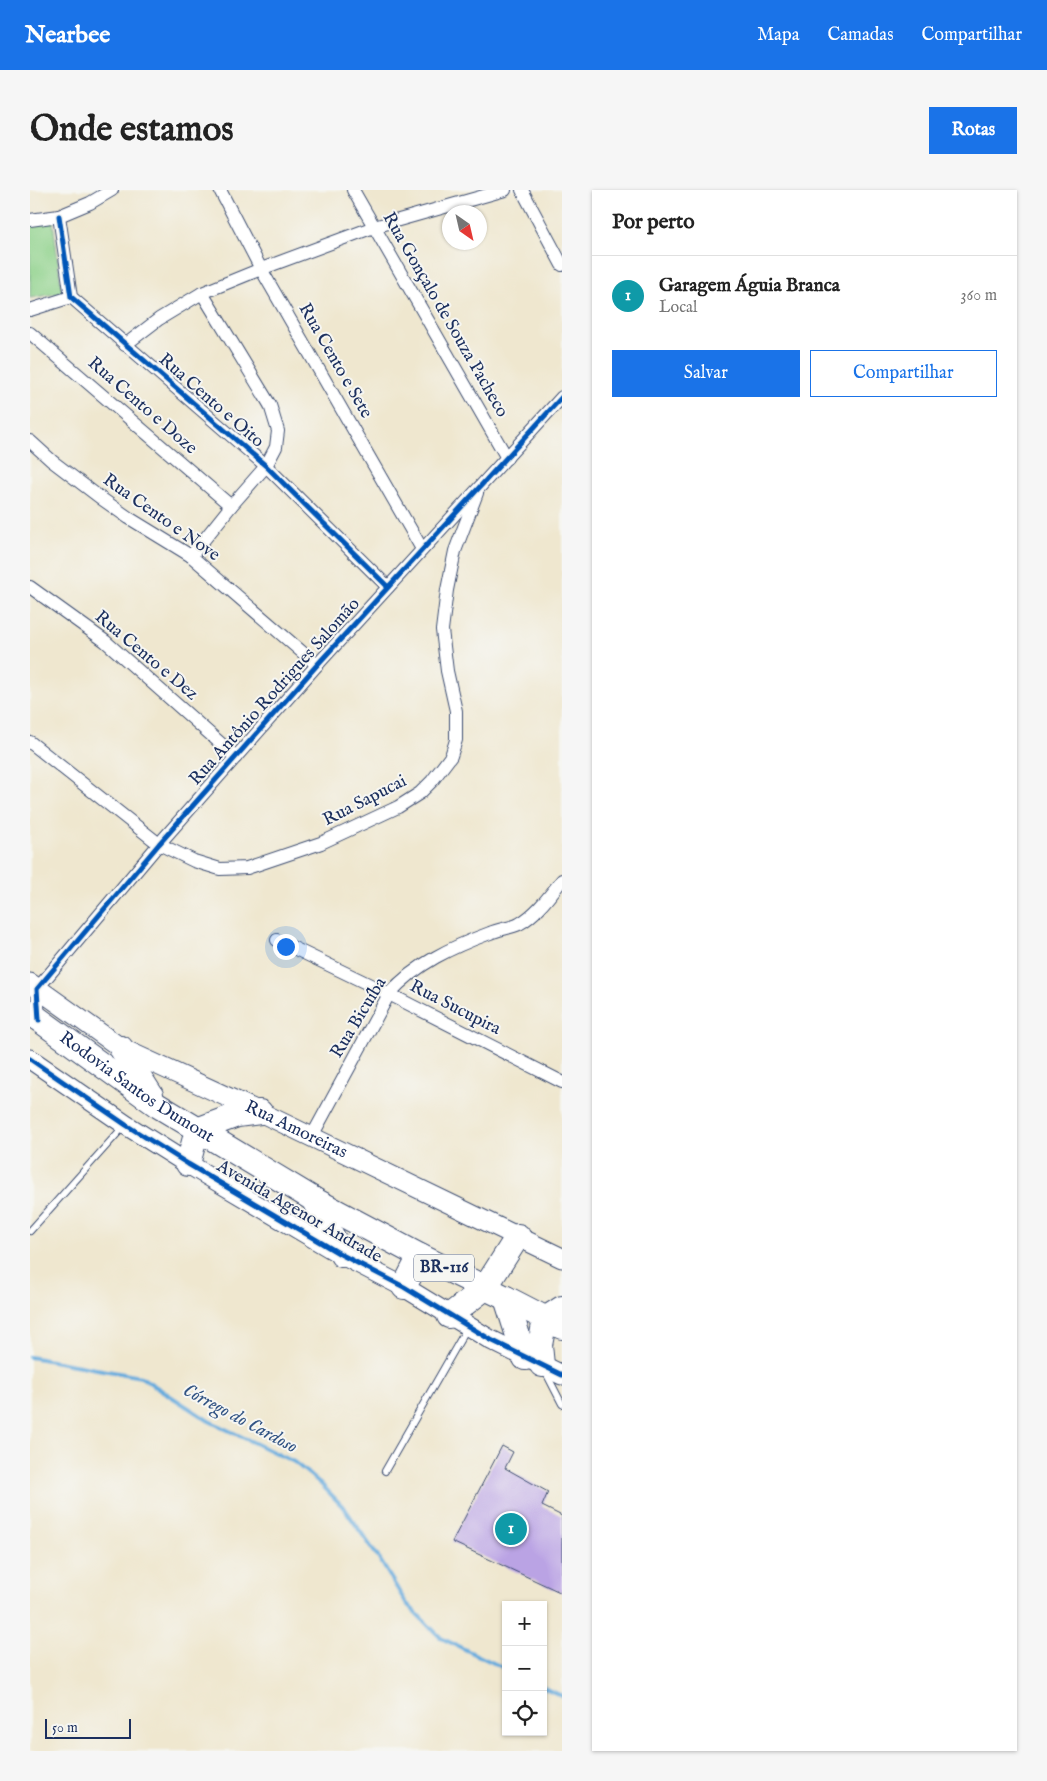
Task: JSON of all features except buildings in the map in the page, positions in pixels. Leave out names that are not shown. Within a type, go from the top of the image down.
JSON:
[{"type":"highway","name":"Rodovia Santos Dumont","points":[[35,1017],[157,1105],[313,1199],[420,1256],[496,1293],[556,1318]]},
{"type":"highway","points":[[121,1048],[157,1105]]},
{"type":"highway","points":[[188,1164],[197,1130],[237,1115],[260,1112]]},
{"type":"highway","points":[[313,1199],[342,1255]]},
{"type":"highway","points":[[458,1321],[496,1293],[518,1236]]},
{"type":"highway","points":[[404,1287],[420,1256]]},
{"type":"highway","points":[[496,1293],[543,1366]]},
{"type":"highway","points":[[543,1366],[540,1345],[556,1318]]},
{"type":"street","points":[[30,220],[59,216],[90,203],[112,190]]},
{"type":"street","name":"Rua Cento e Sete","points":[[220,190],[261,268],[422,549]]},
{"type":"street","name":"Rua Gonçalo de Souza Pacheco","points":[[353,190],[507,458]]},
{"type":"street","points":[[125,344],[159,319],[202,293],[261,268],[374,227],[505,190]]},
{"type":"street","points":[[522,190],[562,265]]},
{"type":"street","points":[[30,310],[71,297],[59,216]]},
{"type":"street","points":[[190,556],[266,466],[276,447],[278,431],[270,405],[202,293]]},
{"type":"street","name":"Rua Cento e Oito","points":[[71,297],[266,466],[388,587]]},
{"type":"street","name":"Rua Cento e Doze","points":[[30,333],[231,506]]},
{"type":"street","name":"Rua Antônio Rodrigues Salomão","points":[[34,986],[317,665],[562,396]]},
{"type":"street","name":"Rua Cento e Nove","points":[[30,441],[102,499],[190,556],[317,665]]},
{"type":"street","name":"Rua Sapucai","points":[[30,742],[159,844],[194,861],[220,869],[247,868],[321,843],[398,807],[420,793],[432,781],[451,756],[456,740],[456,711],[447,671],[442,630],[447,590],[455,551],[480,486]]},
{"type":"street","name":"Rua Cento e Dez","points":[[30,587],[105,641],[236,757]]},
{"type":"street","name":"Rua Bicuíba","points":[[311,1138],[389,994],[408,975],[440,954],[497,930],[518,924],[541,905],[562,880]]},
{"type":"street","name":"Rua Sucupira","points":[[277,940],[389,994],[562,1082]]},
{"type":"street","points":[[34,986],[35,1017]]},
{"type":"street","name":"Rua Amoreiras","points":[[34,986],[121,1048],[260,1112],[562,1258]]},
{"type":"street","name":"Avenida Agenor Andrade","points":[[30,1060],[188,1164],[342,1255],[404,1287],[458,1321],[543,1366]]},
{"type":"lane","points":[[30,1231],[126,1124]]},
{"type":"lane","points":[[385,1471],[458,1321]]},
{"type":"lane","points":[[543,1366],[562,1404]]},
{"type":"green space","points":[[53,221],[62,293],[30,298],[30,224]]},
{"type":"waterway","name":"Córrego do Cardoso","points":[[30,1357],[141,1377],[209,1421],[294,1462],[320,1483],[345,1509],[380,1560],[406,1603],[441,1638],[502,1667]]},
{"type":"waterway","name":"Córrego do Cardoso","points":[[547,1689],[562,1696]]},
{"type":"cycle path","points":[[59,216],[71,297],[266,466],[388,587]]},
{"type":"cycle path","points":[[39,1020],[37,989],[159,844],[317,665],[562,397]]},
{"type":"cycle path","points":[[30,1059],[126,1125],[188,1164],[342,1255],[404,1287],[491,1340],[562,1375]]},
{"type":"place","name":"Garagem Águia Branca","points":[[511,1529]]}]
